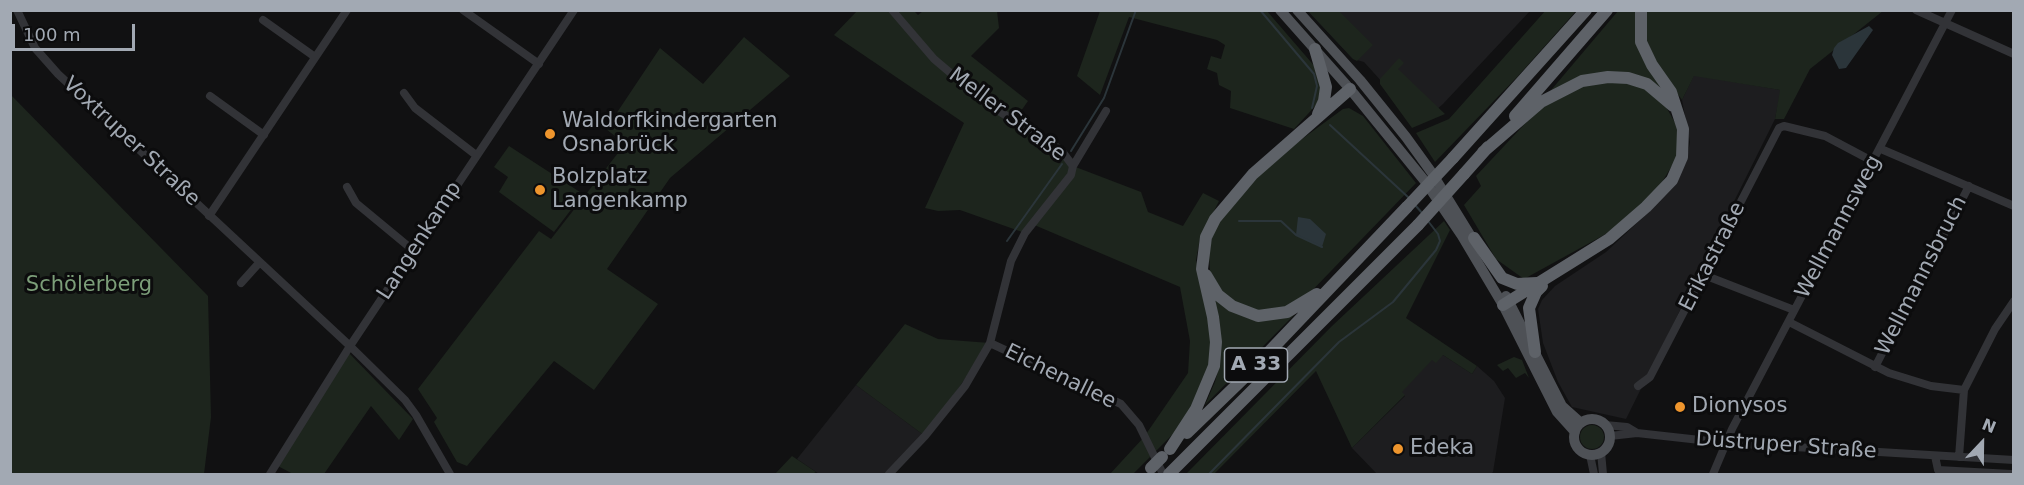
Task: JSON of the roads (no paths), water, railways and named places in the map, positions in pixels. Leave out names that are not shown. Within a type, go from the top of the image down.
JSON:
[{"type":"highway","name":"A 33","points":[[1148,471],[1248,374],[1340,278],[1453,158],[1586,10]]},
{"type":"highway","name":"A 33","points":[[1168,473],[1418,225],[1607,10]]},
{"type":"highway","points":[[1507,303],[1610,239],[1672,180],[1682,157],[1683,129],[1678,111],[1641,42],[1641,10]]},
{"type":"highway","points":[[1315,49],[1326,87],[1324,101],[1317,118]]},
{"type":"highway","points":[[1484,152],[1541,102],[1582,81],[1608,77],[1628,78],[1647,84],[1678,111]]},
{"type":"highway","points":[[1166,453],[1196,409],[1214,366],[1216,342],[1214,325],[1202,269],[1206,237],[1226,204],[1252,174],[1350,89]]},
{"type":"highway","points":[[1474,238],[1502,278],[1509,282],[1526,284],[1549,278]]},
{"type":"highway","points":[[1202,269],[1218,295],[1232,306],[1258,316],[1287,312],[1340,278]]},
{"type":"highway","points":[[1535,352],[1529,308],[1536,292],[1549,278]]},
{"type":"main road","points":[[1280,10],[1350,89],[1424,180],[1507,303],[1549,398],[1562,418],[1578,427]]},
{"type":"main road","points":[[1297,10],[1360,80],[1432,172],[1474,238],[1562,406],[1578,427],[1577,447],[1590,455],[1606,448],[1610,436],[1605,425],[1596,420],[1578,427]]},
{"type":"main road","points":[[1350,89],[1360,80]]},
{"type":"street","name":"Voxtruper Straße","points":[[17,10],[35,48],[58,74],[350,346],[412,409],[450,474]]},
{"type":"street","points":[[209,216],[347,10]]},
{"type":"street","points":[[463,10],[539,64]]},
{"type":"street","name":"Langenkamp","points":[[270,474],[350,346],[574,10]]},
{"type":"street","name":"Meller Straße","points":[[892,10],[934,59],[986,104],[1061,150],[1073,166]]},
{"type":"street","points":[[1916,10],[2013,54]]},
{"type":"street","name":"Wellmannsweg","points":[[1713,474],[1794,310],[1881,149],[1952,10]]},
{"type":"street","points":[[263,20],[315,57]]},
{"type":"street","points":[[404,93],[415,108],[476,154]]},
{"type":"street","points":[[210,96],[264,135]]},
{"type":"street","points":[[889,474],[925,436],[965,386],[990,343],[1011,261],[1024,233],[1071,175],[1073,166],[1106,111]]},
{"type":"street","name":"Erikastraße","points":[[1638,386],[1650,377],[1779,128],[1784,126],[1825,136],[1874,162]]},
{"type":"street","points":[[1881,149],[2013,206]]},
{"type":"street","points":[[347,186],[356,202],[414,251]]},
{"type":"street","name":"Wellmannsbruch","points":[[1875,367],[1969,186]]},
{"type":"street","points":[[241,283],[259,263]]},
{"type":"street","points":[[1704,275],[1794,310]]},
{"type":"street","points":[[1959,457],[1964,390],[1995,329],[2013,301]]},
{"type":"street","points":[[1789,322],[1875,367],[1904,379],[1964,390]]},
{"type":"street","name":"Eichenallee","points":[[990,343],[1121,404],[1138,425],[1168,473]]},
{"type":"street","name":"Düstruper Straße","points":[[1605,425],[1627,427],[1637,433]]},
{"type":"street","name":"Düstruper Straße","points":[[1610,436],[1637,433],[1727,443],[2013,460]]},
{"type":"street","points":[[1601,452],[1603,474]]},
{"type":"street","points":[[1590,455],[1594,474]]},
{"type":"street","points":[[1935,456],[1938,470],[2011,474]]},
{"type":"waterway","points":[[1071,151],[1104,98],[1136,10]]},
{"type":"waterway","points":[[1260,10],[1314,74],[1317,86],[1312,108]]},
{"type":"waterway","points":[[1330,125],[1409,198]]},
{"type":"waterway","points":[[1007,241],[1062,164]]},
{"type":"waterway","points":[[1415,205],[1423,214]]},
{"type":"waterway","points":[[1239,221],[1281,221],[1296,235],[1322,247]]},
{"type":"waterway","points":[[1209,474],[1339,342],[1393,302],[1436,250],[1440,241],[1438,234],[1428,221]]},
{"type":"place","name":"Waldorfkindergarten Osnabrück","points":[[550,134]]},
{"type":"place","name":"Bolzplatz Langenkamp","points":[[540,190]]},
{"type":"place","name":"Dionysos","points":[[1680,407]]},
{"type":"place","name":"Edeka","points":[[1398,449]]},
{"type":"park label","name":"Schölerberg","points":[[89,286]]}]
